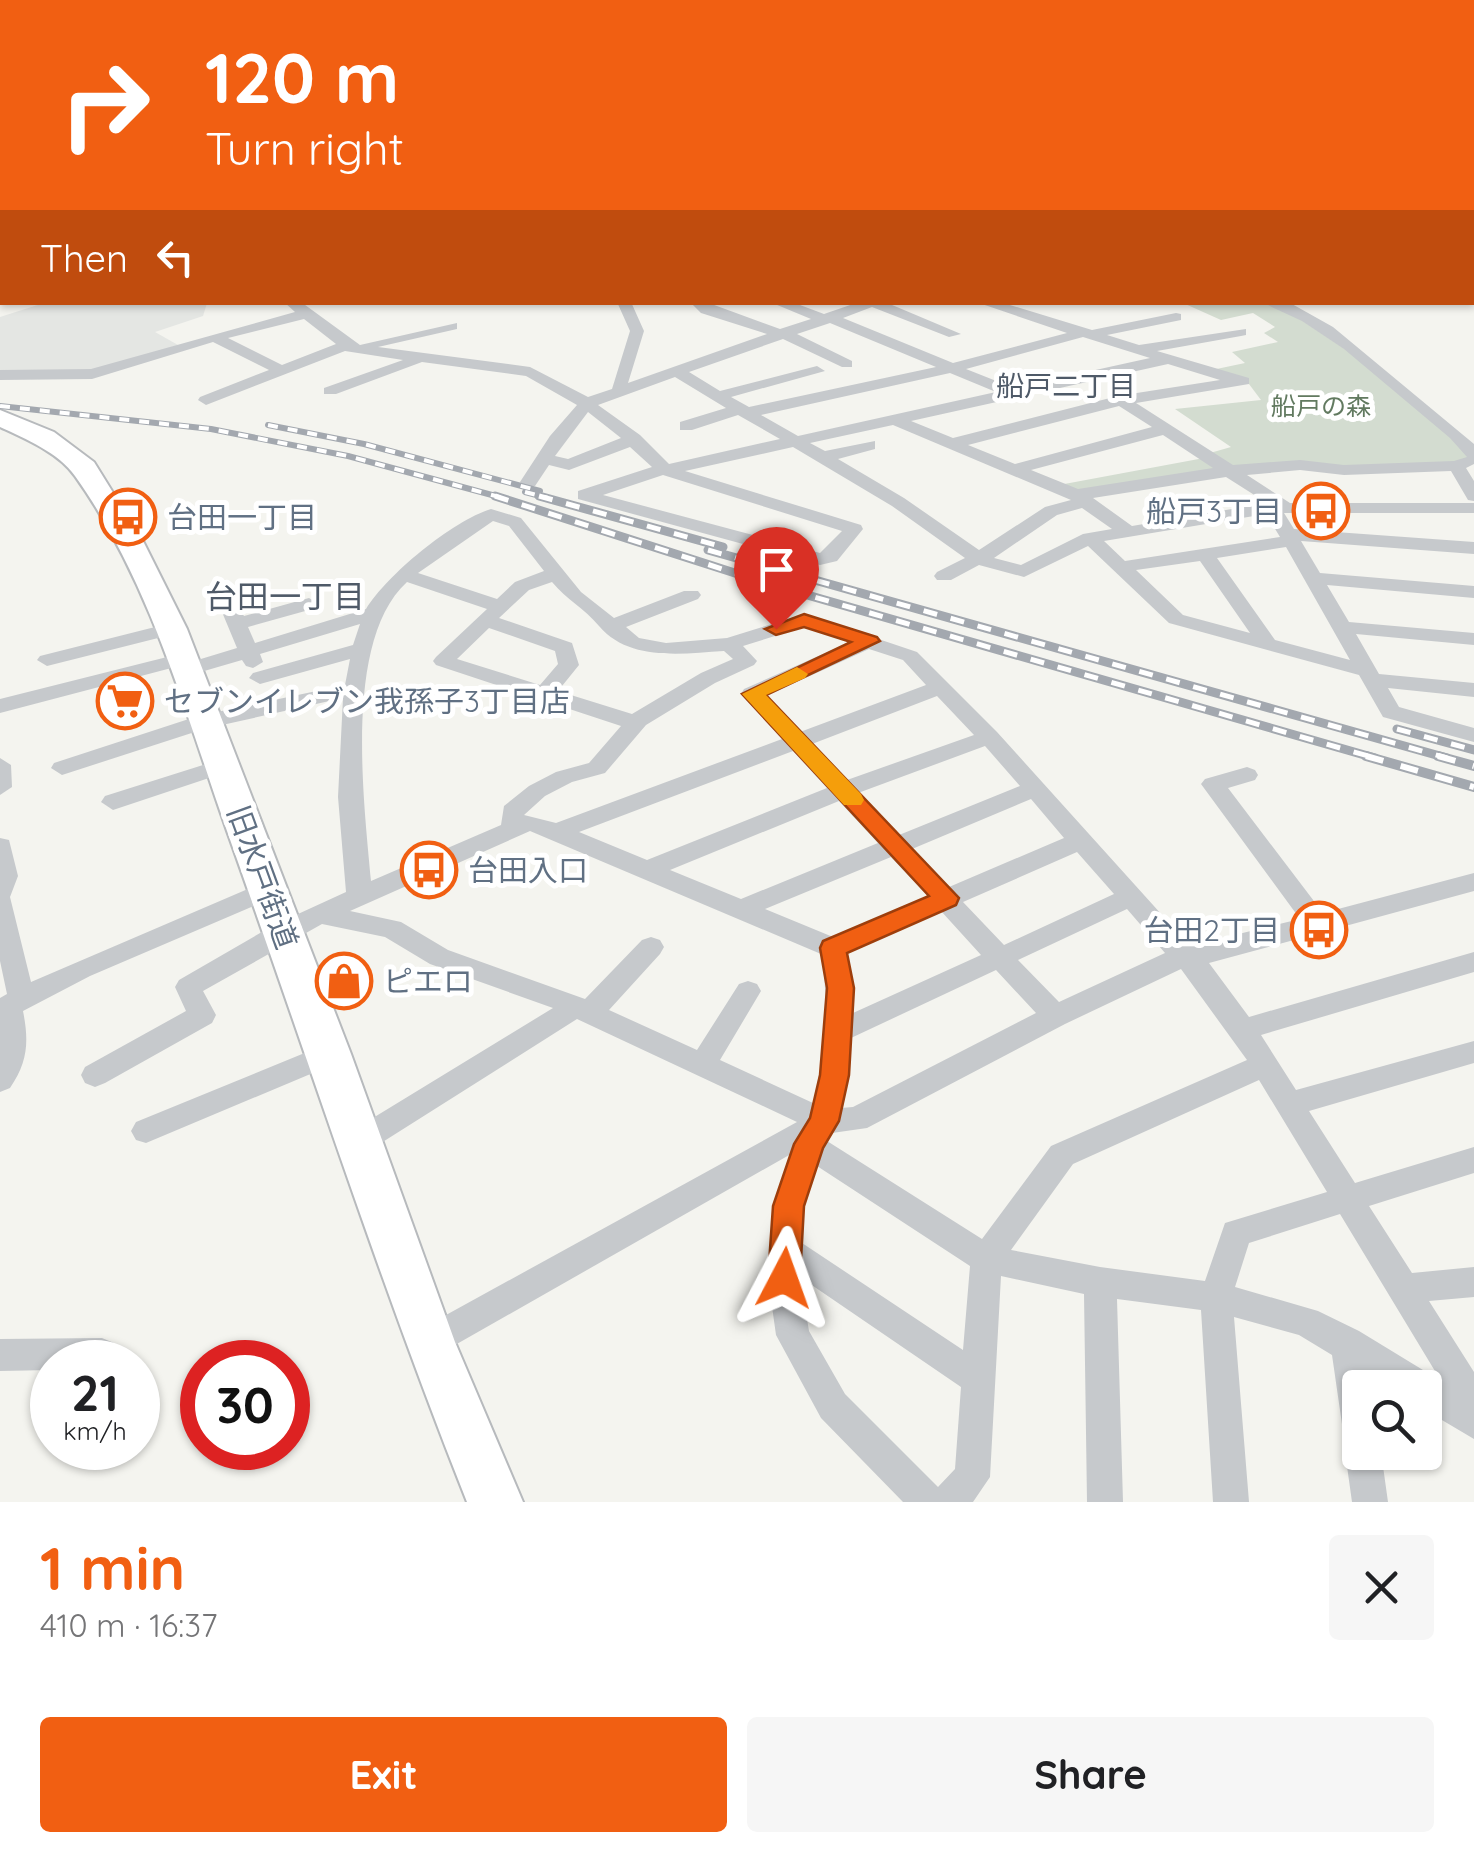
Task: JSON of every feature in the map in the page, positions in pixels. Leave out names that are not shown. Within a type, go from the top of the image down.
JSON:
[{"type":"highway","name":"旧水戸街道","points":[[0,418],[45,438],[84,468],[128,541],[180,653],[329,1054],[429,1342],[495,1502]]},
{"type":"street","points":[[294,305],[348,347],[530,372],[587,402],[665,469],[854,529],[830,557],[820,559],[584,495],[665,469],[1164,360]]},
{"type":"street","points":[[620,388],[637,330],[625,305]]},
{"type":"street","points":[[700,305],[781,334],[847,364]]},
{"type":"street","points":[[786,305],[1010,393]]},
{"type":"street","points":[[529,482],[587,402],[866,305]]},
{"type":"street","points":[[877,305],[954,334]]},
{"type":"street","points":[[951,444],[1122,400],[1243,381],[993,305]]},
{"type":"street","points":[[944,576],[1040,522],[1051,510],[1081,498],[1228,470],[1300,464],[1344,470],[1456,466],[1474,456],[1460,435],[1424,410],[1400,384],[1377,371],[1331,330],[1279,305]]},
{"type":"street","points":[[0,374],[92,374],[214,336],[305,314]]},
{"type":"street","points":[[686,426],[952,368],[1090,333],[1176,317]]},
{"type":"street","points":[[206,400],[348,347],[452,326]]},
{"type":"street","points":[[1141,350],[1241,332]]},
{"type":"street","points":[[214,336],[282,370]]},
{"type":"street","points":[[330,391],[424,358]]},
{"type":"street","points":[[674,370],[898,502],[980,558],[1004,568],[1024,571],[1090,538],[1278,508],[1474,508]]},
{"type":"street","points":[[717,396],[817,371]]},
{"type":"street","points":[[1086,375],[1278,508],[1290,538],[1391,712],[1474,734]]},
{"type":"street","points":[[896,420],[1081,498],[1129,532]]},
{"type":"street","points":[[1016,469],[1164,429]]},
{"type":"street","points":[[544,458],[569,465],[634,439]]},
{"type":"street","points":[[820,458],[869,445]]},
{"type":"street","points":[[1456,466],[1474,496]]},
{"type":"street","points":[[358,898],[351,822],[356,689],[375,614],[385,594],[404,576],[491,514],[515,522],[555,574],[608,627],[633,643],[666,649],[729,644],[804,620],[910,656],[989,736],[1198,968],[1290,1104],[1474,1403]]},
{"type":"street","points":[[1090,538],[1176,619],[1370,676],[1474,690]]},
{"type":"street","points":[[1120,567],[1290,538],[1474,548]]},
{"type":"street","points":[[1205,554],[1268,644]]},
{"type":"street","points":[[555,574],[522,586],[443,661],[636,722]]},
{"type":"street","points":[[404,576],[566,647],[569,665],[546,692]]},
{"type":"street","points":[[1313,578],[1474,592]]},
{"type":"street","points":[[608,627],[691,595]]},
{"type":"street","points":[[272,707],[235,618],[309,604]]},
{"type":"street","points":[[47,660],[249,651],[375,614]]},
{"type":"street","points":[[1341,627],[1474,638]]},
{"type":"street","points":[[870,641],[752,694],[1055,1016]]},
{"type":"street","points":[[513,828],[512,812],[564,777],[598,768],[636,722],[708,678],[748,661],[729,644]]},
{"type":"street","points":[[260,678],[364,648]]},
{"type":"street","points":[[0,706],[180,653]]},
{"type":"street","points":[[556,832],[941,686]]},
{"type":"street","points":[[62,768],[206,722],[356,689]]},
{"type":"street","points":[[646,870],[989,736]]},
{"type":"street","points":[[0,765],[0,786]]},
{"type":"street","points":[[112,802],[222,766]]},
{"type":"street","points":[[1247,775],[1213,784],[1316,922]]},
{"type":"street","points":[[741,910],[1035,788]]},
{"type":"street","points":[[95,1075],[202,1015],[188,986],[283,932],[528,822],[833,948],[1081,840]]},
{"type":"street","points":[[0,846],[6,876],[0,893]]},
{"type":"street","points":[[429,1342],[816,1133],[857,1118],[1055,1016],[1184,956],[1198,956],[1474,882]]},
{"type":"street","points":[[0,1080],[16,1050],[8,1006],[266,891]]},
{"type":"street","points":[[838,1032],[1132,898]]},
{"type":"street","points":[[0,901],[3,937],[21,997]]},
{"type":"street","points":[[322,914],[392,929],[439,957],[560,999],[702,1066],[816,1133],[986,1259],[1100,1282],[1216,1297],[1306,1322],[1394,1370]]},
{"type":"street","points":[[360,1141],[582,1010],[651,947]]},
{"type":"street","points":[[833,948],[840,988],[834,1075],[789,1206],[784,1278],[794,1335],[833,1406],[928,1502]]},
{"type":"street","points":[[1243,1030],[1474,962]]},
{"type":"street","points":[[702,1066],[748,991]]},
{"type":"street","points":[[1290,1104],[1474,1052]]},
{"type":"street","points":[[146,1132],[329,1054]]},
{"type":"street","points":[[949,1502],[972,1477],[986,1259],[1062,1155],[1264,1065]]},
{"type":"street","points":[[1230,1502],[1216,1297],[1236,1234],[1474,1160]]},
{"type":"street","points":[[787,1250],[976,1378]]},
{"type":"street","points":[[1100,1282],[1105,1502]]},
{"type":"street","points":[[1404,1289],[1474,1282]]},
{"type":"street","points":[[1348,1342],[1352,1370]]},
{"type":"street","points":[[0,1355],[30,1355]]},
{"type":"street","points":[[1442,1401],[1474,1422]]},
{"type":"street","points":[[1366,1470],[1370,1502]]},
{"type":"shaded area","points":[[38,305],[206,305],[203,316],[155,332],[178,345],[103,369],[0,372],[0,317]]},
{"type":"green space","name":"船戸の森","points":[[1187,305],[1266,305],[1298,316],[1375,372],[1469,453],[1468,459],[1453,464],[1233,467],[1210,453],[1231,447],[1175,409],[1261,400],[1246,380],[1207,371],[1245,363],[1232,352],[1278,342],[1264,333],[1275,327],[1253,313],[1221,320]]},
{"type":"green space","points":[[1204,458],[1223,469],[1076,493],[1059,485]]},
{"type":"railway","points":[[0,406],[211,429],[348,456],[503,498]]},
{"type":"railway","points":[[268,425],[364,444],[540,491]]},
{"type":"railway","points":[[525,492],[548,498]]},
{"type":"railway","points":[[495,496],[769,584],[1375,758]]},
{"type":"railway","points":[[539,496],[723,547]]},
{"type":"railway","points":[[708,550],[1447,758]]},
{"type":"railway","points":[[1397,729],[1474,750]]},
{"type":"railway","points":[[1366,756],[1474,787]]},
{"type":"railway","points":[[1438,756],[1474,766]]},
{"type":"slow traffic","points":[[797,674],[752,694],[852,800]]},
{"type":"place","name":"船戸3丁目","points":[[1321,511]]},
{"type":"place","name":"台田一丁目","points":[[128,517]]},
{"type":"place","name":"セブンイレブン我孫子3丁目店","points":[[125,701]]},
{"type":"place","name":"台田入口","points":[[429,870]]},
{"type":"place","name":"台田2丁目","points":[[1319,930]]},
{"type":"place","name":"ピエロ","points":[[344,981]]},
{"type":"district","name":"船戸二丁目","points":[[1066,385]]},
{"type":"district","name":"台田一丁目","points":[[285,596]]},
{"type":"route","points":[[776,629],[804,620],[870,641],[752,694],[946,898],[833,948],[840,988],[834,1075],[824,1121],[809,1144],[789,1206],[784,1278]]}]
